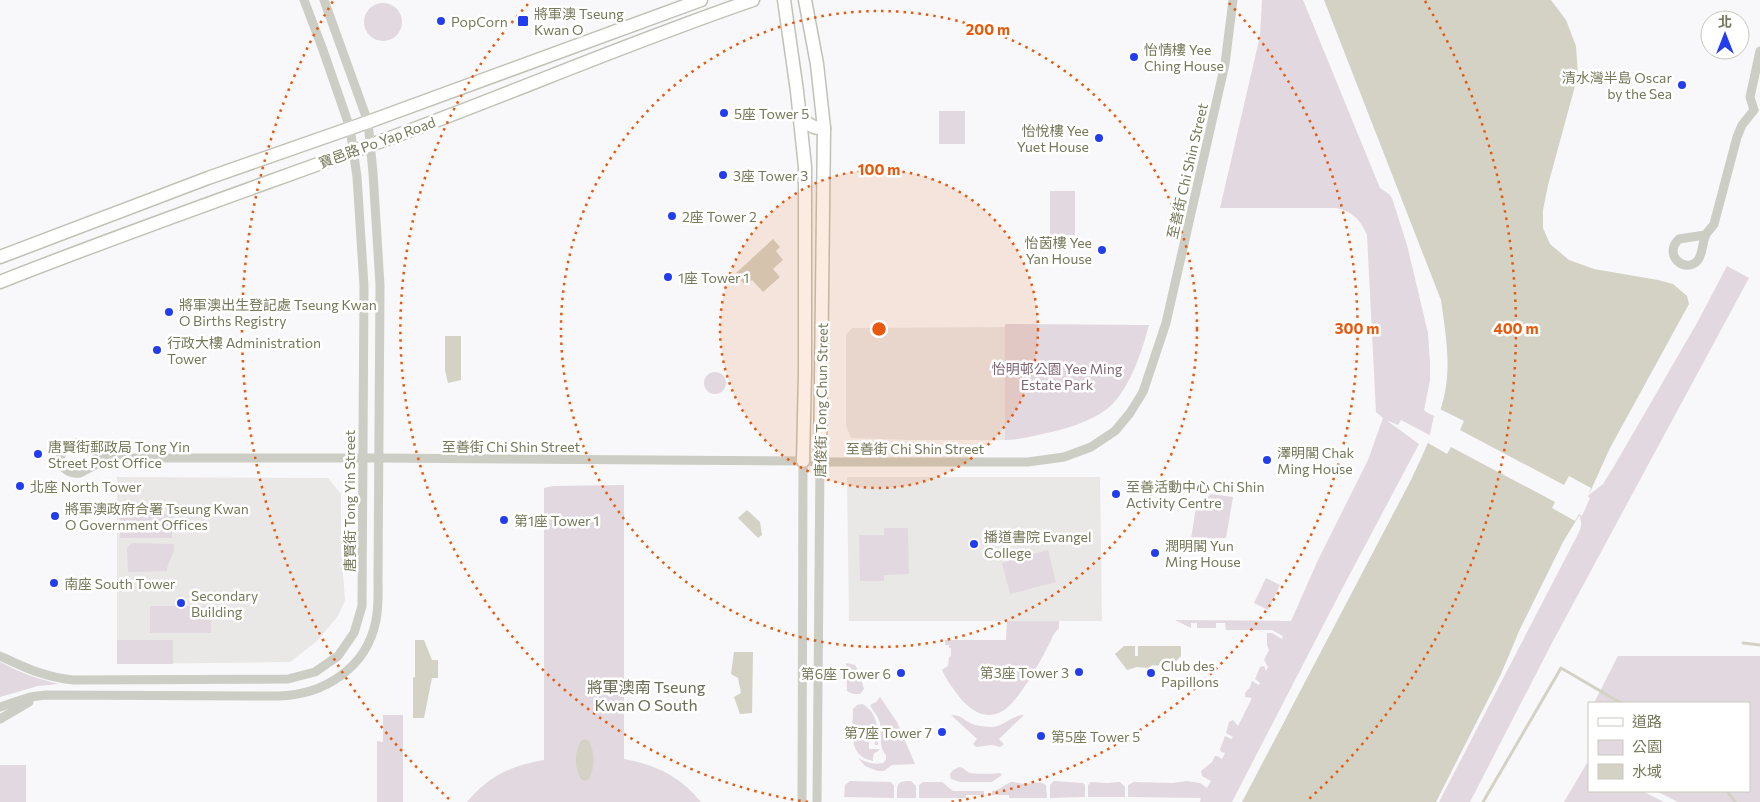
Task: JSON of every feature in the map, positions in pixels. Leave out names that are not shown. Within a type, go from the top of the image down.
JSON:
[{"type":"main road","name":"寶邑路 Po Yap Road","points":[[0,257],[208,178],[368,122],[701,0]]},
{"type":"main road","name":"寶邑路 Po Yap Road","points":[[0,282],[94,245],[371,145],[687,23],[753,0]]},
{"type":"main road","name":"唐俊街 Tong Chun Street","points":[[784,0],[800,115],[805,167],[803,461]]},
{"type":"main road","name":"唐俊街 Tong Chun Street","points":[[805,0],[817,64],[824,128],[820,462]]},
{"type":"main road","points":[[800,115],[807,124],[817,128],[824,128]]},
{"type":"street","name":"唐賢街 Tong Yin Street","points":[[0,656],[21,667],[62,679],[288,679],[306,676],[323,668],[338,656],[350,642],[362,606],[364,286],[357,177],[350,128],[324,50],[304,0]]},
{"type":"street","name":"唐賢街 Tong Yin Street","points":[[0,707],[30,697],[46,695],[289,696],[311,692],[341,676],[358,660],[374,630],[376,619],[380,285],[371,145],[368,122],[324,0]]},
{"type":"street","name":"至善街 Chi Shin Street","points":[[108,458],[80,473],[75,473],[63,467],[60,458],[65,447],[77,443],[108,458],[1028,462],[1064,458],[1091,447],[1115,431],[1130,413],[1143,392],[1166,323],[1225,64],[1233,0]]},
{"type":"street","points":[[1705,235],[1714,224],[1737,137],[1742,125],[1757,113],[1750,97],[1760,51]]},
{"type":"street","name":"唐俊街 Tong Chun Street","points":[[802,802],[803,461]]},
{"type":"street","name":"唐俊街 Tong Chun Street","points":[[816,802],[820,462]]},
{"type":"street","name":"唐賢街 Tong Yin Street","points":[[0,719],[17,708],[46,695]]},
{"type":"shaded area","points":[[1005,327],[1005,440],[851,438],[846,425],[846,335],[852,328]]},
{"type":"shaded area","points":[[117,477],[328,478],[341,494],[341,548],[345,600],[338,616],[317,641],[290,662],[117,664]]},
{"type":"shaded area","name":"播道書院 Evangel College","points":[[847,477],[1100,477],[1102,621],[849,621]]},
{"type":"green space","points":[[1262,0],[1303,0],[1380,188],[1392,198],[1407,245],[1428,333],[1430,380],[1424,410],[1426,412],[1589,495],[1603,484],[1613,468],[1697,323],[1727,266],[1749,278],[1553,641],[1470,802],[1439,802],[1578,534],[1581,520],[1579,514],[1401,420],[1398,425],[1386,420],[1419,444],[1232,802],[1200,802],[1201,798],[1128,797],[1128,785],[1134,782],[1173,783],[1187,781],[1200,783],[1207,788],[1211,781],[1202,776],[1201,771],[1212,762],[1215,756],[1222,759],[1225,753],[1221,752],[1220,749],[1225,736],[1231,739],[1233,737],[1226,733],[1229,722],[1233,720],[1238,726],[1252,698],[1245,697],[1245,693],[1252,681],[1259,685],[1260,683],[1255,679],[1260,667],[1264,666],[1266,671],[1268,667],[1264,660],[1269,650],[1267,633],[1272,633],[1282,639],[1283,636],[1272,630],[1226,630],[1225,623],[1216,623],[1216,628],[1197,628],[1197,623],[1191,623],[1191,628],[1175,620],[1291,621],[1318,560],[1368,460],[1383,418],[1376,412],[1367,235],[1358,220],[1346,211],[1335,208],[1220,208],[1260,36]]},
{"type":"green space","points":[[383,3],[396,9],[402,22],[396,35],[383,41],[370,35],[364,22],[370,9]]},
{"type":"green space","points":[[939,111],[965,111],[965,144],[939,144]]},
{"type":"green space","points":[[1050,191],[1075,191],[1075,235],[1050,236]]},
{"type":"green space","name":"怡明邨公園 Yee Ming Estate Park","points":[[1005,324],[1149,325],[1143,347],[1128,382],[1115,402],[1107,409],[1093,418],[1067,428],[1024,438],[1005,440]]},
{"type":"green space","points":[[715,372],[723,375],[726,383],[723,391],[715,394],[707,391],[704,383],[707,375]]},
{"type":"green space","points":[[624,485],[624,759],[657,768],[667,773],[685,785],[701,802],[467,802],[484,785],[502,773],[521,765],[544,760],[544,488],[553,486]]},
{"type":"green space","points":[[1211,494],[1233,497],[1226,538],[1191,539],[1196,507]]},
{"type":"green space","points":[[120,514],[172,514],[172,538],[120,538]]},
{"type":"green space","points":[[884,528],[908,528],[909,574],[884,575],[884,581],[860,581],[859,535],[884,535]]},
{"type":"green space","points":[[132,543],[174,544],[174,551],[167,571],[128,572],[127,548]]},
{"type":"green space","points":[[1048,550],[1056,582],[1010,594],[1002,563]]},
{"type":"green space","points":[[1266,578],[1280,585],[1268,610],[1254,603]]},
{"type":"green space","points":[[150,606],[211,606],[211,633],[150,633]]},
{"type":"green space","points":[[1007,621],[1059,621],[1059,628],[1030,678],[1014,700],[999,713],[993,715],[983,714],[973,710],[961,699],[944,674],[942,670],[948,666],[949,657],[951,656],[951,648],[949,648],[949,645],[945,645],[945,640],[1006,640]]},
{"type":"green space","points":[[117,640],[173,640],[173,664],[117,664]]},
{"type":"green space","points":[[1618,656],[1760,656],[1760,802],[1678,802],[1658,792],[1750,792],[1750,702],[1595,702]]},
{"type":"green space","points":[[0,662],[28,675],[59,684],[38,686],[0,697]]},
{"type":"green space","points":[[846,663],[855,665],[857,669],[864,689],[860,694],[853,694],[847,691]]},
{"type":"green space","points":[[880,697],[897,722],[915,764],[892,765],[884,771],[878,771],[865,766],[858,758],[876,764],[883,763],[886,760],[881,744],[880,723],[870,705]]},
{"type":"green space","points":[[862,704],[871,712],[876,722],[878,745],[875,745],[874,739],[869,739],[869,749],[879,749],[874,754],[873,761],[859,754],[853,741],[853,709],[857,705]]},
{"type":"green space","points":[[383,715],[403,715],[403,802],[377,802],[377,741],[383,742]]},
{"type":"green space","points":[[951,715],[960,717],[974,725],[992,727],[1024,715],[999,739],[1004,744],[1000,747],[992,745],[976,747],[973,744],[977,739]]},
{"type":"green space","points":[[1587,763],[1588,792],[1644,792],[1664,802],[1564,802]]},
{"type":"green space","points":[[0,765],[26,765],[26,802],[0,802]]},
{"type":"green space","points":[[959,767],[970,773],[1000,773],[1002,775],[992,782],[960,782],[951,779],[950,774]]},
{"type":"green space","points":[[850,781],[891,782],[894,786],[894,798],[844,797],[845,785]]},
{"type":"green space","points":[[911,781],[916,786],[916,798],[897,798],[898,784]]},
{"type":"green space","points":[[1054,781],[1083,783],[1085,785],[1085,797],[1050,798],[1050,785]]},
{"type":"green space","points":[[923,782],[942,782],[953,791],[984,791],[984,795],[966,795],[966,798],[919,798],[919,785]]},
{"type":"green space","points":[[1011,782],[1024,784],[1038,782],[1046,785],[1047,798],[1009,798],[1009,795],[992,795],[992,791]]},
{"type":"green space","points":[[1091,782],[1120,782],[1125,787],[1125,797],[1088,797],[1088,785]]},
{"type":"water","points":[[1324,0],[1551,0],[1566,20],[1576,46],[1578,75],[1543,210],[1543,228],[1550,244],[1569,260],[1594,269],[1673,284],[1687,296],[1689,304],[1610,448],[1580,514],[1563,542],[1520,629],[1501,674],[1436,802],[1242,802],[1412,478],[1436,424],[1447,380],[1447,346],[1441,300]]},
{"type":"water","points":[[773,239],[780,247],[776,251],[783,260],[773,269],[780,277],[763,292],[752,280],[746,286],[735,274]]},
{"type":"water","points":[[445,336],[461,336],[461,380],[448,383],[445,370]]},
{"type":"water","points":[[747,510],[760,522],[762,535],[758,538],[738,518]]},
{"type":"water","points":[[415,640],[424,640],[432,660],[438,660],[438,678],[432,678],[424,718],[413,718]]},
{"type":"water","points":[[1124,646],[1135,646],[1135,656],[1138,656],[1138,646],[1181,646],[1181,656],[1175,662],[1127,670],[1115,654]]},
{"type":"water","points":[[734,652],[753,652],[752,713],[740,714],[734,697],[741,693],[738,678],[731,674]]},
{"type":"water","points":[[585,739],[589,741],[594,760],[589,779],[585,781],[581,779],[579,774],[576,765],[576,755],[581,741]]},
{"type":"pier","points":[[1440,409],[1464,421],[1460,430],[1564,485],[1569,476],[1591,488],[1588,497],[1590,498],[1582,516],[1579,514],[1575,521],[1552,508],[1555,502],[1451,447],[1447,454],[1428,443],[1434,416],[1437,417]]},
{"type":"waterway","points":[[1743,643],[1760,645]]},
{"type":"waterway","points":[[1483,802],[1561,668],[1619,702]]},
{"type":"waterway","points":[[1728,792],[1735,802]]},
{"type":"place","name":"PopCorn","points":[[441,21]]},
{"type":"place","name":"將軍澳 Tseung Kwan O","points":[[523,21]]},
{"type":"place","name":"怡情樓 Yee Ching House","points":[[1134,57]]},
{"type":"place","name":"清水灣半島 Oscar by the Sea","points":[[1682,85]]},
{"type":"place","name":"5座 Tower 5","points":[[724,113]]},
{"type":"place","name":"怡悅樓 Yee Yuet House","points":[[1099,138]]},
{"type":"place","name":"3座 Tower 3","points":[[723,175]]},
{"type":"place","name":"2座 Tower 2","points":[[672,216]]},
{"type":"place","name":"怡茵樓 Yee Yan House","points":[[1102,250]]},
{"type":"place","name":"1座 Tower 1","points":[[668,277]]},
{"type":"place","name":"將軍澳出生登記處 Tseung Kwan O Births Registry","points":[[169,312]]},
{"type":"place","name":"行政大樓 Administration Tower","points":[[157,350]]},
{"type":"place","name":"唐賢街郵政局 Tong Yin Street Post Office","points":[[38,454]]},
{"type":"place","name":"澤明閣 Chak Ming House","points":[[1267,460]]},
{"type":"place","name":"北座 North Tower","points":[[20,486]]},
{"type":"place","name":"至善活動中心 Chi Shin Activity Centre","points":[[1116,494]]},
{"type":"place","name":"將軍澳政府合署 Tseung Kwan O Government Offices","points":[[55,516]]},
{"type":"place","name":"第1座 Tower 1","points":[[504,520]]},
{"type":"place","name":"播道書院 Evangel College","points":[[974,544]]},
{"type":"place","name":"潤明閣 Yun Ming House","points":[[1155,553]]},
{"type":"place","name":"南座 South Tower","points":[[54,583]]},
{"type":"place","name":"Secondary Building","points":[[181,603]]},
{"type":"place","name":"第3座 Tower 3","points":[[1079,672]]},
{"type":"place","name":"第6座 Tower 6","points":[[901,673]]},
{"type":"place","name":"Club des Papillons","points":[[1151,673]]},
{"type":"place","name":"第7座 Tower 7","points":[[942,732]]},
{"type":"place","name":"第5座 Tower 5","points":[[1041,736]]},
{"type":"district","name":"將軍澳南 Tseung Kwan O South","points":[[646,695]]}]
